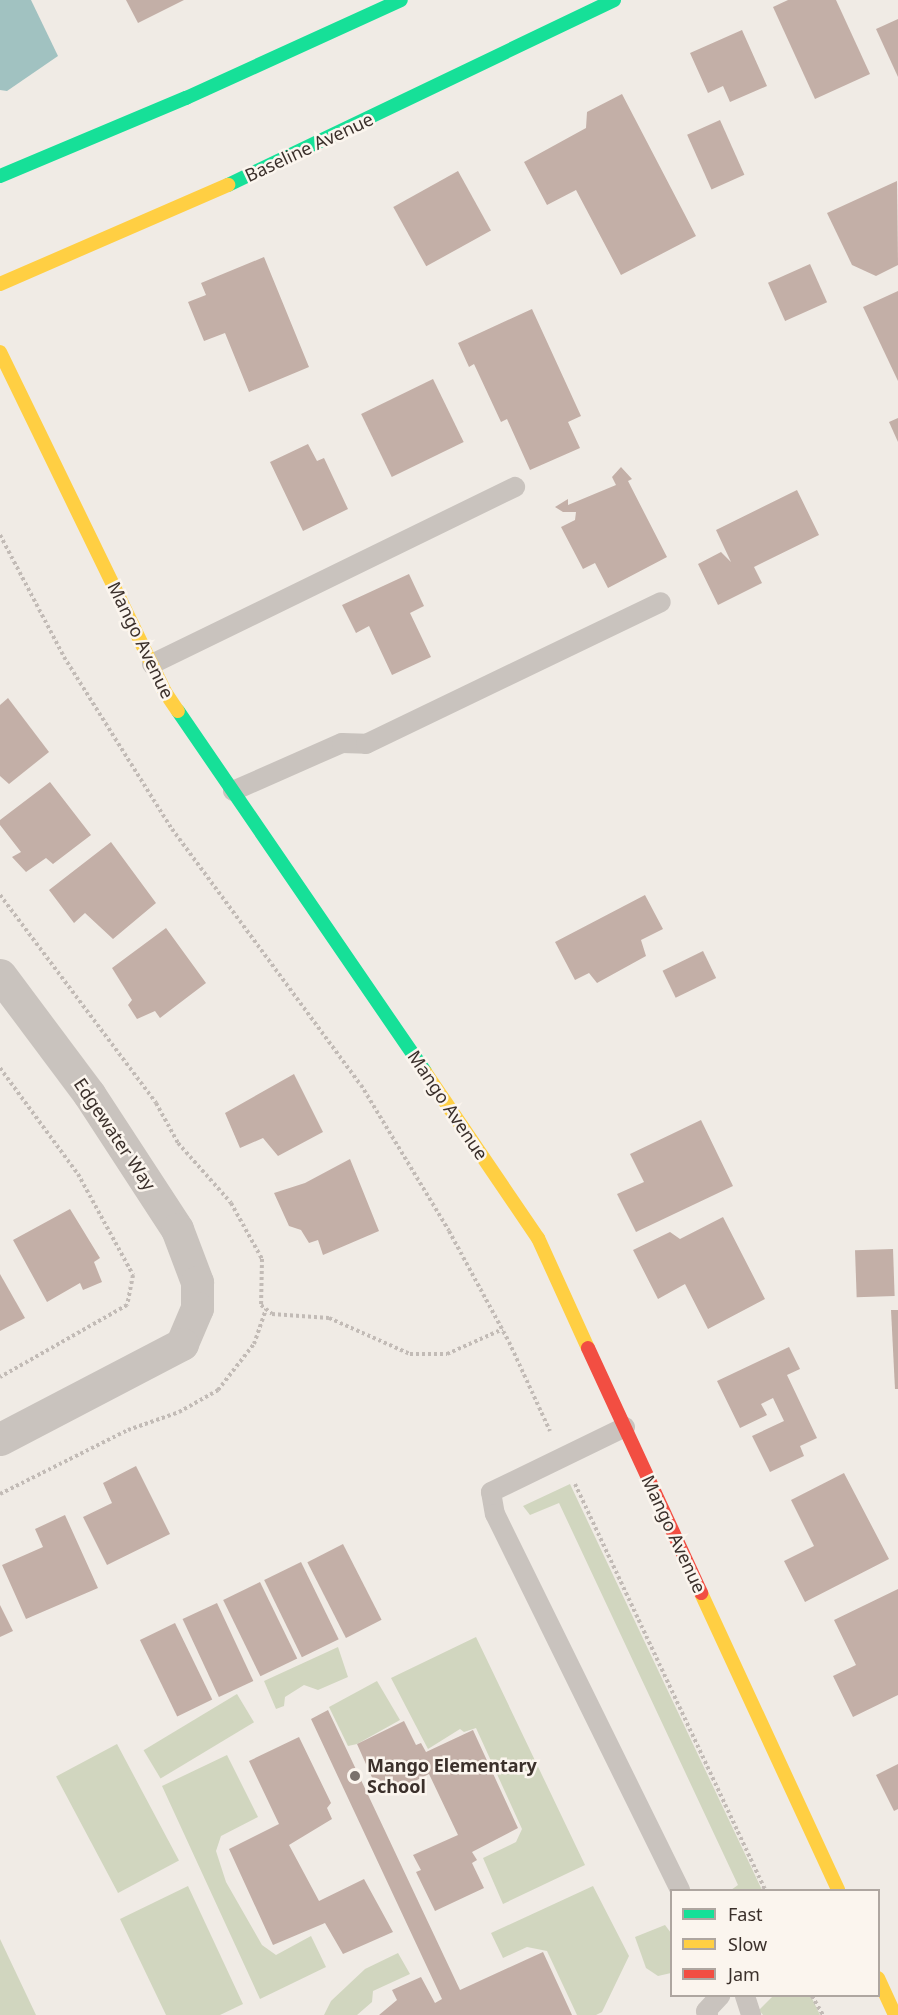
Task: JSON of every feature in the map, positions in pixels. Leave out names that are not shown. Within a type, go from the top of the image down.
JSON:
[{"type":"street","points":[[0,176],[186,98],[401,0]]},
{"type":"street","name":"Baseline Avenue","points":[[0,284],[260,171],[614,0]]},
{"type":"street","name":"Mango Avenue","points":[[0,352],[165,692],[538,1238],[838,1889]]},
{"type":"street","name":"Edgewater Way","points":[[0,975],[89,1094],[177,1229],[197,1282],[197,1308],[182,1344],[0,1438]]},
{"type":"street","points":[[880,1980],[895,2015]]},
{"type":"lane","points":[[152,664],[515,487]]},
{"type":"lane","points":[[233,791],[342,743],[366,744],[661,602]]},
{"type":"lane","points":[[625,1427],[490,1492],[495,1514],[680,1889]]},
{"type":"lane","points":[[708,2015],[706,2010],[718,1997]]},
{"type":"lane","points":[[746,1997],[751,2015]]},
{"type":"path","points":[[0,535],[64,657],[172,829],[361,1085],[449,1231],[502,1329],[765,1889]]},
{"type":"path","points":[[0,895],[156,1103],[178,1143],[231,1203],[262,1259],[261,1305],[272,1314],[329,1317],[410,1354],[447,1354],[502,1329]]},
{"type":"path","points":[[0,1068],[78,1174],[133,1275],[126,1305],[0,1377]]},
{"type":"path","points":[[0,1494],[128,1430],[179,1412],[218,1390],[254,1344],[266,1309]]},
{"type":"path","points":[[813,1997],[823,2015]]},
{"type":"green space","points":[[570,1484],[762,1889],[732,1889],[738,1885],[559,1503],[530,1515],[523,1506]]},
{"type":"green space","points":[[476,1637],[585,1865],[503,1904],[483,1858],[516,1842],[522,1829],[476,1728],[464,1732],[460,1729],[428,1749],[391,1678]]},
{"type":"green space","points":[[338,1647],[348,1677],[318,1690],[304,1685],[285,1697],[284,1706],[276,1709],[264,1681]]},
{"type":"green space","points":[[377,1681],[400,1720],[357,1744],[348,1746],[329,1707]]},
{"type":"green space","points":[[237,1694],[254,1722],[161,1778],[144,1750]]},
{"type":"green space","points":[[117,1744],[179,1861],[118,1893],[56,1776]]},
{"type":"green space","points":[[227,1755],[258,1817],[221,1836],[216,1851],[226,1882],[262,1945],[276,1955],[311,1936],[326,1967],[260,1999],[162,1786]]},
{"type":"green space","points":[[188,1886],[243,2004],[220,2015],[166,2015],[120,1919]]},
{"type":"green space","points":[[593,1886],[629,1956],[602,2012],[596,2015],[577,2015],[547,1951],[527,1947],[503,1958],[491,1933]]},
{"type":"green space","points":[[665,1925],[670,1932],[670,1973],[658,1976],[646,1968],[635,1937]]},
{"type":"green space","points":[[0,1939],[36,2015],[0,2015]]},
{"type":"green space","points":[[398,1953],[410,1974],[373,1991],[372,2002],[357,2015],[324,2015],[331,2001],[365,1969]]},
{"type":"green space","points":[[772,1997],[811,1997],[820,2015],[763,2015],[759,2010]]},
{"type":"water","points":[[0,0],[31,0],[58,56],[7,91],[0,90]]},
{"type":"building","points":[[126,0],[184,0],[138,23]]},
{"type":"building","points":[[788,0],[836,0],[870,74],[815,99],[773,7]]},
{"type":"building","points":[[898,19],[898,77],[876,29]]},
{"type":"building","points":[[742,30],[767,86],[730,102],[723,86],[708,93],[690,53]]},
{"type":"building","points":[[622,94],[696,236],[621,275],[576,190],[547,205],[524,162],[586,128],[587,112]]},
{"type":"building","points":[[720,120],[744,175],[712,189],[687,135]]},
{"type":"building","points":[[458,171],[491,230],[426,266],[393,207]]},
{"type":"building","points":[[897,181],[898,265],[876,276],[852,265],[827,213]]},
{"type":"building","points":[[264,257],[309,367],[249,392],[225,333],[204,341],[188,302],[206,295],[201,283]]},
{"type":"building","points":[[810,264],[827,302],[785,321],[768,283]]},
{"type":"building","points":[[898,291],[898,381],[863,307]]},
{"type":"building","points":[[532,309],[581,416],[568,422],[580,448],[530,470],[507,419],[501,422],[474,364],[469,367],[458,343]]},
{"type":"building","points":[[433,379],[464,442],[392,477],[361,414]]},
{"type":"building","points":[[898,418],[898,442],[889,422]]},
{"type":"building","points":[[308,444],[317,461],[324,458],[348,509],[303,531],[270,462]]},
{"type":"building","points":[[621,467],[632,479],[628,481],[667,557],[608,588],[595,563],[583,569],[561,527],[575,520],[576,512],[563,512],[555,507],[568,499],[568,505],[616,485],[612,477]]},
{"type":"building","points":[[797,490],[819,535],[754,567],[762,583],[718,605],[698,564],[721,552],[731,562],[716,530]]},
{"type":"building","points":[[409,574],[424,606],[410,613],[431,657],[392,675],[369,626],[356,633],[342,605]]},
{"type":"building","points":[[8,698],[49,752],[9,784],[0,776],[0,705]]},
{"type":"building","points":[[50,782],[91,835],[53,864],[46,858],[26,872],[12,857],[21,852],[0,825],[0,820]]},
{"type":"building","points":[[111,842],[156,903],[113,939],[85,913],[74,923],[49,890]]},
{"type":"building","points":[[645,895],[663,929],[641,940],[646,956],[597,983],[589,973],[575,980],[555,942]]},
{"type":"building","points":[[166,928],[206,983],[160,1018],[155,1011],[137,1019],[128,1005],[132,1000],[112,968]]},
{"type":"building","points":[[703,951],[716,978],[676,998],[663,971]]},
{"type":"building","points":[[294,1074],[323,1132],[278,1156],[263,1138],[240,1148],[225,1113]]},
{"type":"building","points":[[701,1120],[733,1186],[636,1232],[617,1194],[644,1182],[630,1154]]},
{"type":"building","points":[[350,1159],[379,1231],[323,1255],[318,1240],[309,1243],[301,1230],[289,1226],[274,1193],[305,1183]]},
{"type":"building","points":[[70,1209],[100,1258],[94,1262],[102,1282],[83,1290],[80,1283],[47,1302],[13,1240]]},
{"type":"building","points":[[723,1217],[765,1299],[708,1329],[685,1284],[658,1299],[633,1250],[670,1232],[680,1239]]},
{"type":"building","points":[[893,1249],[895,1296],[857,1297],[855,1250]]},
{"type":"building","points":[[0,1274],[25,1318],[0,1331]]},
{"type":"building","points":[[891,1310],[898,1310],[898,1389],[895,1389]]},
{"type":"building","points":[[789,1347],[800,1369],[787,1375],[817,1438],[800,1446],[804,1456],[770,1472],[752,1436],[784,1421],[773,1398],[761,1404],[767,1415],[740,1428],[717,1381]]},
{"type":"building","points":[[136,1466],[170,1534],[107,1565],[83,1517],[112,1503],[103,1483]]},
{"type":"building","points":[[844,1473],[889,1559],[805,1602],[784,1561],[814,1546],[791,1500]]},
{"type":"building","points":[[65,1515],[98,1588],[26,1619],[2,1565],[43,1547],[35,1529]]},
{"type":"building","points":[[343,1544],[382,1620],[346,1638],[307,1562]]},
{"type":"building","points":[[301,1562],[339,1639],[302,1657],[264,1580]]},
{"type":"building","points":[[260,1582],[297,1658],[260,1676],[223,1600]]},
{"type":"building","points":[[898,1589],[898,1695],[853,1717],[833,1676],[856,1665],[834,1620]]},
{"type":"building","points":[[217,1603],[253,1681],[219,1697],[183,1619]]},
{"type":"building","points":[[0,1605],[13,1631],[0,1637]]},
{"type":"building","points":[[175,1623],[212,1699],[177,1716],[140,1640]]},
{"type":"building","points":[[328,1710],[460,1990],[543,1952],[572,2015],[379,2015],[397,2000],[392,1990],[421,1977],[435,2003],[442,1999],[311,1719]]},
{"type":"building","points":[[404,1721],[416,1745],[421,1743],[426,1752],[473,1730],[518,1828],[472,1852],[477,1860],[472,1863],[484,1888],[435,1911],[416,1872],[421,1870],[413,1855],[458,1835],[429,1774],[387,1795],[380,1780],[374,1782],[357,1744]]},
{"type":"building","points":[[299,1737],[331,1803],[327,1808],[332,1819],[289,1845],[319,1901],[364,1879],[393,1932],[343,1954],[325,1923],[273,1945],[229,1849],[279,1824],[249,1761]]},
{"type":"building","points":[[898,1764],[898,1809],[894,1811],[876,1775]]},
{"type":"traffic: fast","points":[[0,176],[186,98],[401,0]]},
{"type":"traffic: fast","points":[[228,185],[614,0]]},
{"type":"traffic: fast","points":[[178,711],[425,1072]]},
{"type":"traffic: slow","points":[[0,284],[228,185]]},
{"type":"traffic: slow","points":[[0,352],[165,692],[178,711]]},
{"type":"traffic: slow","points":[[425,1072],[538,1238],[588,1348]]},
{"type":"traffic: slow","points":[[701,1593],[838,1889]]},
{"type":"traffic: slow","points":[[880,1982],[895,2015]]},
{"type":"traffic: jam","points":[[588,1348],[701,1593]]},
{"type":"place","name":"Mango Elementary School","points":[[355,1776]]}]
